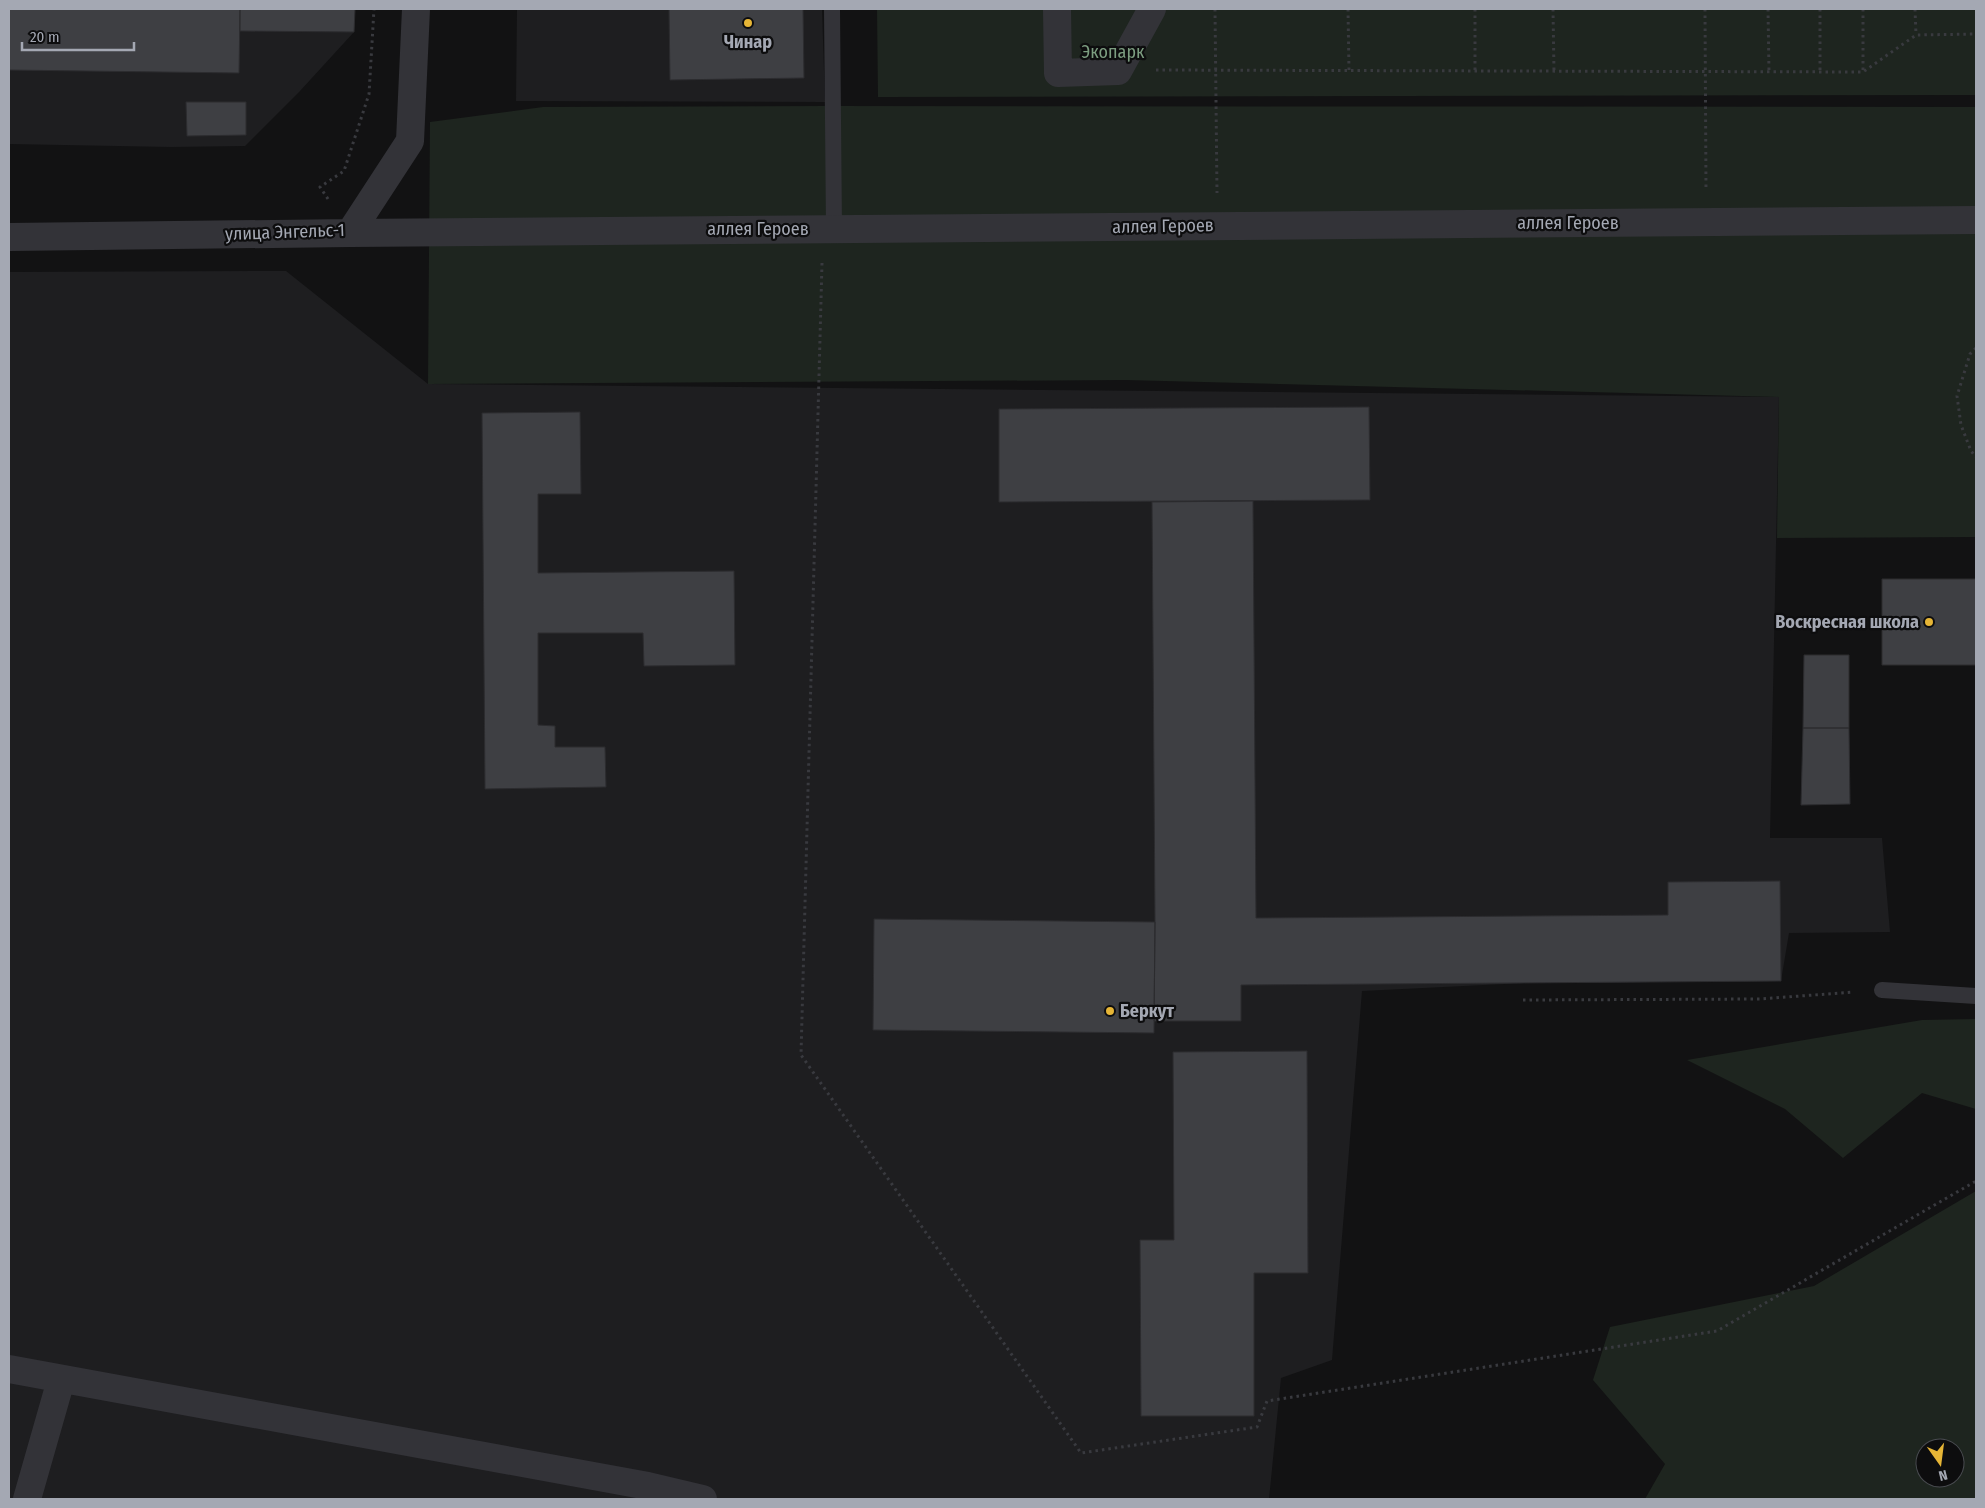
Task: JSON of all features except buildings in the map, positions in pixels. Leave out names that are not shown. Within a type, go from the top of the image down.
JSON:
[{"type":"street","name":"улица Энгельс-1","points":[[9,237],[350,233],[410,141],[416,9]]},
{"type":"street","points":[[1056,9],[1058,73],[1118,70],[1152,9]]},
{"type":"street","name":"аллея Героев","points":[[350,233],[1976,220]]},
{"type":"street","points":[[9,1369],[646,1492],[703,1499]]},
{"type":"street","points":[[27,1499],[61,1380]]},
{"type":"lane","points":[[832,9],[834,229]]},
{"type":"lane","points":[[1882,990],[1976,996]]},
{"type":"path","points":[[350,233],[320,188],[344,171],[369,94],[374,9]]},
{"type":"path","points":[[1215,9],[1217,225]]},
{"type":"path","points":[[1348,9],[1350,71]]},
{"type":"path","points":[[1475,9],[1476,71]]},
{"type":"path","points":[[1553,9],[1554,72]]},
{"type":"path","points":[[1705,9],[1706,223]]},
{"type":"path","points":[[1768,9],[1769,72]]},
{"type":"path","points":[[1820,9],[1820,72]]},
{"type":"path","points":[[1863,9],[1863,72]]},
{"type":"path","points":[[1915,9],[1916,35]]},
{"type":"path","points":[[1118,70],[1863,72],[1916,35],[1976,34]]},
{"type":"path","points":[[822,256],[800,1055],[1081,1453],[1257,1427],[1267,1402],[1717,1331],[1976,1181]]},
{"type":"path","points":[[1976,348],[1970,354],[1957,396],[1960,425],[1971,451],[1976,457]]},
{"type":"path","points":[[1523,1000],[1760,999],[1882,990]]},
{"type":"shaded area","points":[[9,9],[355,9],[354,32],[300,91],[245,146],[171,147],[9,144]]},
{"type":"shaded area","points":[[517,9],[822,9],[825,102],[516,101]]},
{"type":"shaded area","points":[[286,271],[428,384],[1779,397],[1770,838],[1882,838],[1890,932],[1789,933],[1781,981],[1525,983],[1362,991],[1332,1360],[1281,1378],[1269,1499],[9,1499],[9,272]]},
{"type":"green space","name":"Экопарк","points":[[877,9],[1976,9],[1976,95],[878,97]]},
{"type":"green space","points":[[543,107],[1976,107],[1976,537],[1777,538],[1779,397],[1125,380],[428,384],[430,122]]},
{"type":"green space","points":[[1976,1019],[1976,1109],[1922,1093],[1843,1158],[1785,1109],[1687,1060],[1922,1020]]},
{"type":"green space","points":[[1976,1191],[1976,1499],[1645,1499],[1665,1464],[1593,1380],[1610,1327],[1814,1286]]},
{"type":"place","name":"Чинар","points":[[748,23]]},
{"type":"place","name":"Воскресная школа","points":[[1929,622]]},
{"type":"place","name":"Беркут","points":[[1110,1011]]}]
